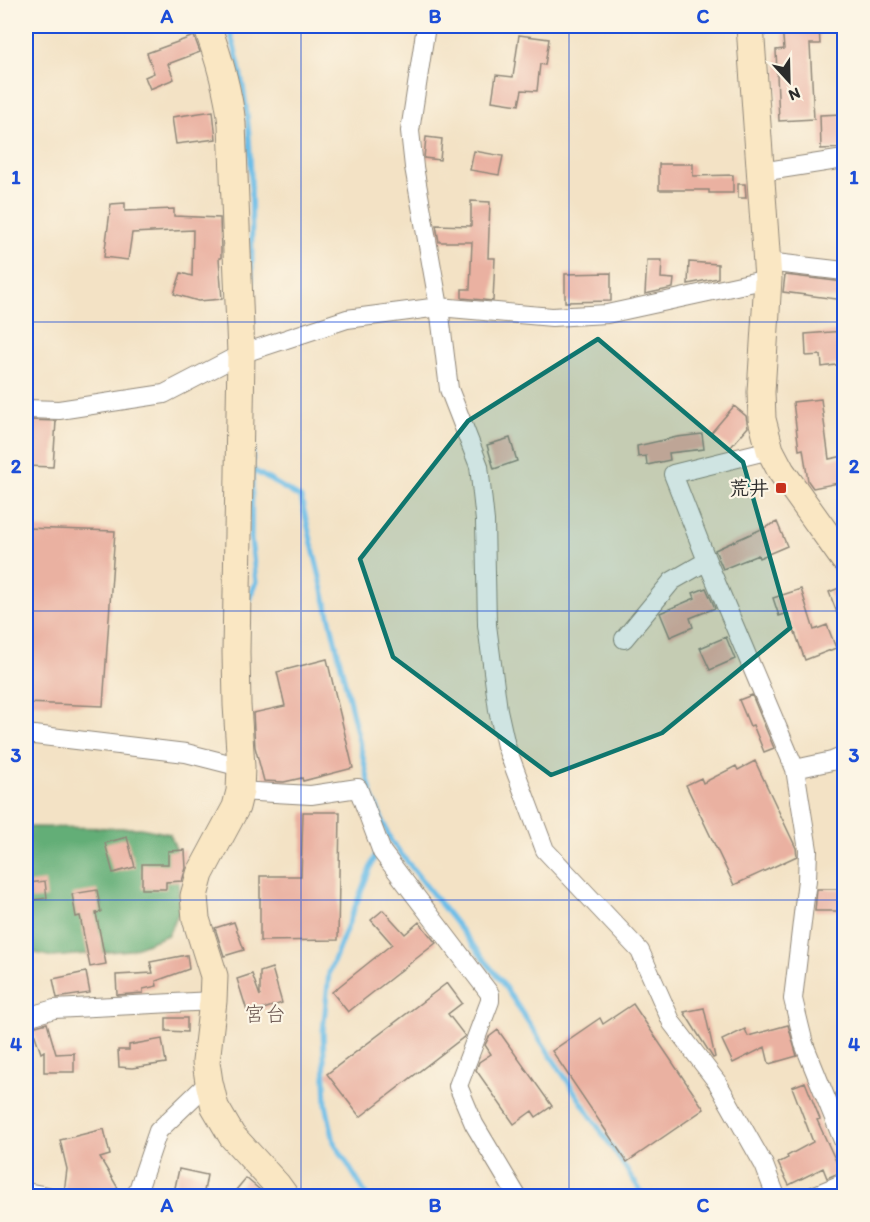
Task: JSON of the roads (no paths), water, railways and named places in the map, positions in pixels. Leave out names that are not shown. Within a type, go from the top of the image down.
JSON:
[{"type":"street","points":[[207,26],[229,95],[232,124],[241,354],[236,663],[240,779],[236,807],[200,874],[194,896],[196,919],[214,976],[206,1062],[215,1107],[232,1136],[277,1185],[285,1197]]},
{"type":"street","points":[[426,26],[410,131],[414,167],[439,307],[449,389],[474,450],[483,490],[487,625],[498,710],[506,746],[545,850],[640,951],[672,1023],[717,1082],[764,1165],[776,1197]]},
{"type":"street","points":[[750,26],[768,270],[760,392],[762,419],[770,450],[781,471],[844,559]]},
{"type":"street","points":[[761,172],[844,159]]},
{"type":"street","points":[[26,409],[59,410],[164,394],[241,354],[347,319],[439,307],[552,317],[607,314],[768,270],[844,271]]},
{"type":"street","points":[[770,450],[673,474],[707,561],[795,769],[807,850],[807,880],[793,999],[804,1044],[844,1143]]},
{"type":"street","points":[[624,639],[672,581],[707,561]]},
{"type":"street","points":[[26,734],[186,753],[240,779],[311,795],[358,788],[382,852],[490,994],[490,1001],[458,1086],[474,1124],[517,1197]]},
{"type":"street","points":[[795,769],[844,756]]},
{"type":"street","points":[[26,1016],[54,1009],[213,1001]]},
{"type":"street","points":[[136,1197],[158,1131],[209,1082]]},
{"type":"street","points":[[813,1197],[844,1183]]},
{"type":"street","points":[[26,1192],[48,1197]]},
{"type":"waterway","points":[[228,26],[237,57],[248,121],[252,283]]},
{"type":"waterway","points":[[249,600],[256,582],[251,539],[253,431]]},
{"type":"waterway","points":[[253,470],[301,498],[372,795],[391,841],[501,981],[644,1196]]},
{"type":"waterway","points":[[367,1196],[334,1142],[326,1104],[323,1031],[329,973],[377,851]]},
{"type":"place","name":"荒井","points":[[781,488]]},
{"type":"district","name":"宮台","points":[[265,1013]]}]
